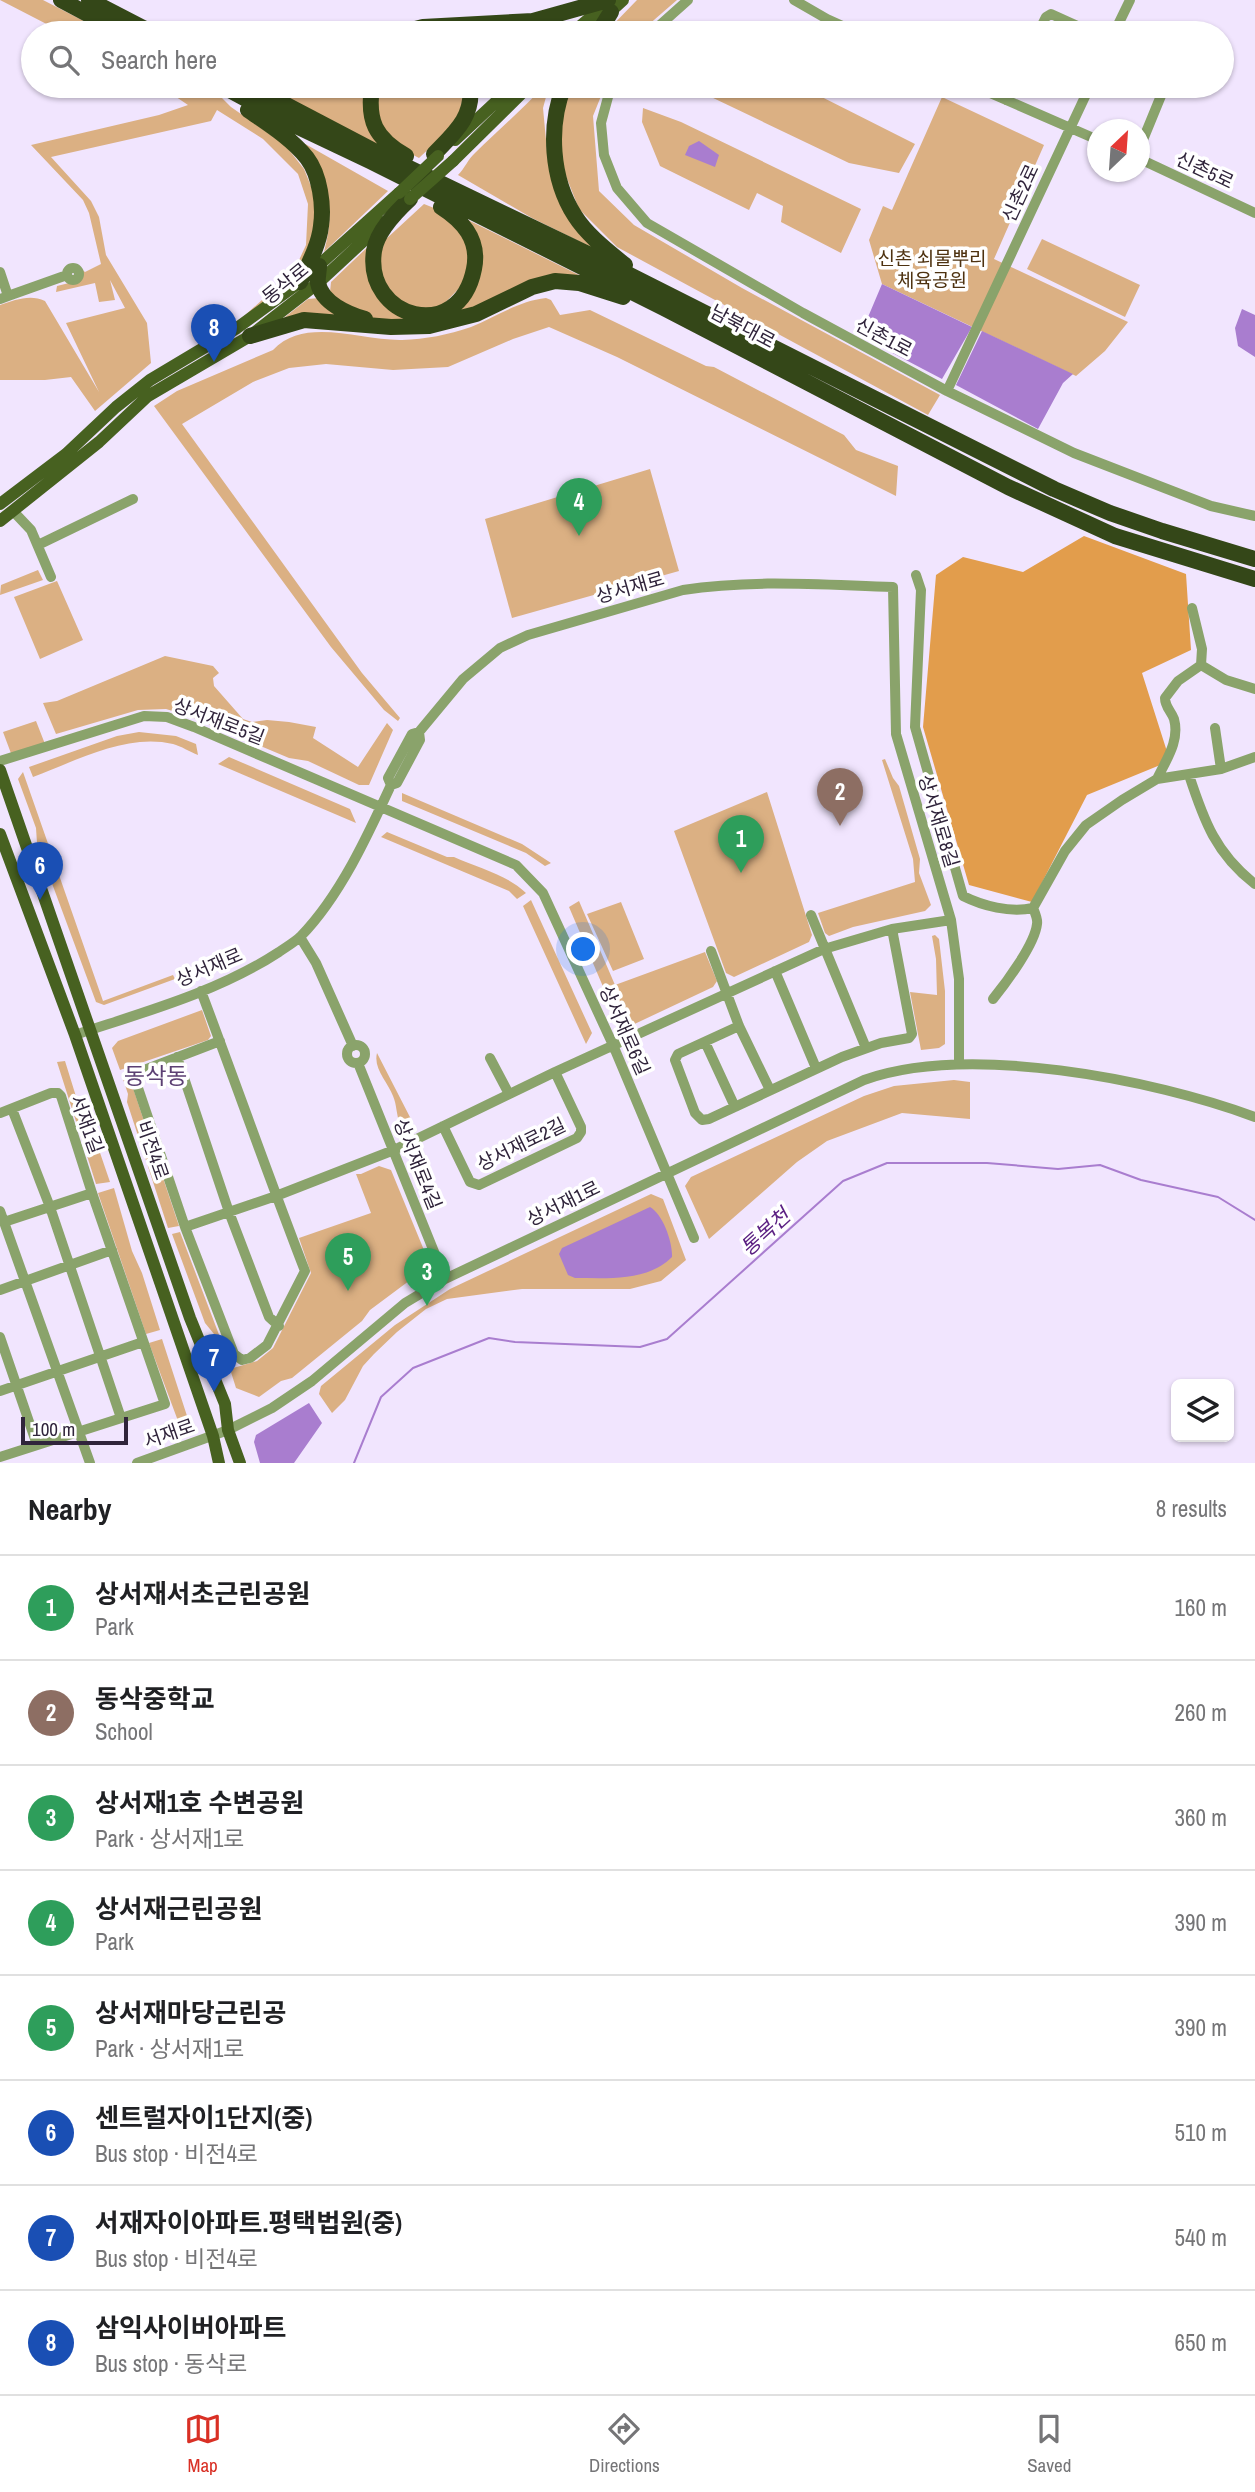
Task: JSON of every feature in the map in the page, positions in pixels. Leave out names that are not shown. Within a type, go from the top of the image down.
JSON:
[{"type":"highway","points":[[61,0],[100,21]]},
{"type":"highway","points":[[89,0],[130,21]]},
{"type":"highway","points":[[533,21],[610,4]]},
{"type":"highway","points":[[603,21],[610,4]]},
{"type":"highway","points":[[232,98],[272,127],[309,160],[317,181],[321,227],[313,255],[300,282]]},
{"type":"highway","name":"남북대로","points":[[245,98],[336,146],[664,300],[1054,489],[1149,527],[1255,559]]},
{"type":"highway","name":"남북대로","points":[[273,98],[486,205],[960,463],[1068,516],[1159,551],[1255,579]]},
{"type":"highway","points":[[370,98],[371,118],[379,136],[391,147],[486,205]]},
{"type":"highway","points":[[436,155],[462,124],[471,98]]},
{"type":"highway","points":[[560,98],[556,109],[554,137],[556,166],[566,198],[576,217],[601,245],[664,300]]},
{"type":"highway","points":[[336,146],[440,206],[458,218],[471,235],[476,254],[470,285],[460,300],[435,314],[410,315],[391,302],[379,287],[373,266],[374,249],[379,236],[405,196]]},
{"type":"highway","points":[[319,266],[318,283],[325,296],[344,312],[391,327]]},
{"type":"highway","points":[[250,336],[304,320],[391,327],[429,326],[476,314],[532,287],[555,281],[579,283],[646,306],[664,300]]},
{"type":"main road","points":[[588,21],[610,4],[623,0]]},
{"type":"main road","points":[[597,21],[610,4]]},
{"type":"main road","name":"동삭로","points":[[0,521],[99,442],[148,396],[250,336],[318,283],[405,196],[436,155],[500,98]]},
{"type":"main road","name":"동삭로","points":[[0,504],[66,454],[150,380],[237,328],[300,282],[405,196],[453,161],[517,98]]},
{"type":"main road","name":"비전4로","points":[[0,770],[190,1318],[225,1404],[228,1430],[240,1463]]},
{"type":"main road","name":"비전4로","points":[[0,834],[75,1035],[213,1436],[219,1463]]},
{"type":"street","points":[[664,21],[688,0]]},
{"type":"street","points":[[794,0],[831,21]]},
{"type":"street","points":[[1120,21],[1130,0]]},
{"type":"street","points":[[1044,21],[1051,13],[1068,21]]},
{"type":"street","name":"신촌1로","points":[[608,98],[601,123],[604,155],[617,188],[647,223],[803,313],[947,391],[1074,453],[1211,506],[1255,516]]},
{"type":"street","points":[[1001,98],[1087,136]]},
{"type":"street","name":"신촌2로","points":[[947,391],[1084,98]]},
{"type":"street","points":[[1150,122],[1161,98]]},
{"type":"street","name":"신촌5로","points":[[1150,164],[1255,213]]},
{"type":"street","points":[[0,272],[4,297],[67,275]]},
{"type":"street","points":[[38,545],[133,499]]},
{"type":"street","points":[[13,511],[31,530],[51,577]]},
{"type":"street","points":[[916,575],[922,590],[915,727],[958,884],[963,896],[972,900],[1010,910],[1032,908]]},
{"type":"street","name":"상서재로","points":[[75,1035],[201,991],[253,968],[300,937],[337,889],[380,808],[391,785],[388,778],[412,734],[419,732],[463,680],[500,648],[528,635],[683,590],[706,586],[744,583],[892,587]]},
{"type":"street","name":"상서재로8길","points":[[892,587],[896,734],[951,920],[959,979],[959,1064]]},
{"type":"street","points":[[1192,608],[1202,649],[1201,665]]},
{"type":"street","points":[[1157,779],[1174,746],[1176,733],[1165,698],[1178,681],[1201,665]]},
{"type":"street","points":[[1201,665],[1226,680],[1255,689]]},
{"type":"street","name":"상서재로5길","points":[[0,761],[144,716],[167,717],[380,808]]},
{"type":"street","points":[[1215,728],[1221,769]]},
{"type":"street","points":[[1032,908],[1065,851],[1086,825],[1122,800],[1157,779],[1221,769],[1255,757]]},
{"type":"street","points":[[1189,775],[1219,847],[1235,869],[1255,884]]},
{"type":"street","name":"상서재로6길","points":[[380,808],[516,865],[544,893],[613,1045],[694,1238]]},
{"type":"street","points":[[993,999],[1012,975],[1034,934],[1038,923],[1032,908]]},
{"type":"street","points":[[811,915],[866,1048]]},
{"type":"street","points":[[185,1227],[276,1196],[394,1150],[726,992],[824,949],[892,929],[951,920]]},
{"type":"street","points":[[739,1026],[678,1054],[675,1060],[698,1117],[709,1119],[816,1068],[866,1048],[905,1040],[912,1034],[892,929]]},
{"type":"street","name":"상서재로4길","points":[[300,937],[316,963],[353,1046],[348,1050],[347,1056],[352,1062],[358,1063],[445,1279]]},
{"type":"street","points":[[710,951],[739,1026],[770,1090]]},
{"type":"street","points":[[775,971],[816,1068]]},
{"type":"street","points":[[201,991],[220,1041],[304,1273],[267,1345],[258,1353],[242,1360],[234,1354],[185,1227],[135,1079],[139,1072],[220,1041]]},
{"type":"street","points":[[705,1042],[734,1107]]},
{"type":"street","points":[[177,1057],[229,1212],[269,1317],[279,1326]]},
{"type":"street","points":[[490,1058],[509,1094]]},
{"type":"street","name":"상서재1로","points":[[213,1436],[272,1408],[312,1381],[405,1303],[445,1279],[665,1173],[887,1071],[959,1064],[1035,1067],[1137,1084],[1222,1105],[1255,1117]]},
{"type":"street","name":"상서재로2길","points":[[443,1126],[470,1182],[479,1185],[577,1138],[581,1127],[555,1072]]},
{"type":"street","name":"서재1길","points":[[12,1109],[51,1093],[61,1096],[165,1404],[121,1418]]},
{"type":"street","points":[[0,1113],[12,1109],[50,1207],[121,1418],[0,1457]]},
{"type":"street","points":[[4,1222],[92,1193]]},
{"type":"street","points":[[0,1211],[90,1463]]},
{"type":"street","points":[[0,1290],[111,1250]]},
{"type":"street","points":[[0,1337],[3,1354],[37,1445]]},
{"type":"street","points":[[0,1391],[143,1342]]},
{"type":"street","name":"서재로","points":[[136,1463],[213,1436]]},
{"type":"green space","points":[[0,0],[43,0],[84,21],[41,21]]},
{"type":"green space","points":[[637,0],[677,0],[653,21],[617,21]]},
{"type":"green space","points":[[178,98],[222,98],[285,145],[304,169],[317,201],[315,236],[295,279],[242,318],[294,271],[306,245],[308,204],[298,174],[263,139],[217,110],[211,121],[51,157],[91,201],[99,217],[106,255],[147,323],[151,363],[95,411],[71,377],[0,380],[0,305],[22,298],[45,301],[99,392],[66,323],[125,308],[110,280],[115,300],[99,302],[95,283],[56,292],[57,286],[77,281],[79,267],[85,272],[101,264],[89,213],[83,200],[31,145],[159,115],[188,105]]},
{"type":"green space","points":[[288,98],[369,98],[380,147]]},
{"type":"green space","points":[[376,98],[463,98],[457,122],[419,158],[388,137],[378,113]]},
{"type":"green space","points":[[532,98],[546,98],[543,108],[547,151],[599,251],[532,218],[458,175],[473,155]]},
{"type":"green space","points":[[565,98],[600,98],[593,116],[599,191],[634,225],[742,288],[940,395],[928,415],[617,247],[579,209],[562,166],[562,104]]},
{"type":"green space","points":[[713,98],[824,98],[915,144],[899,173],[849,163]]},
{"type":"green space","name":"신촌 쇠물뿌리 체육공원","points":[[942,98],[1044,145],[994,259],[1128,322],[1105,351],[1076,376],[882,284],[869,240],[883,206],[892,210]]},
{"type":"green space","points":[[643,108],[681,122],[861,209],[841,253],[781,222],[783,206],[757,193],[749,210],[660,166],[642,122]]},
{"type":"green space","points":[[293,137],[388,191],[324,252],[329,217],[325,190]]},
{"type":"green space","points":[[424,204],[444,212],[468,244],[469,278],[438,310],[408,309],[384,287],[378,262],[385,240]]},
{"type":"green space","points":[[462,217],[593,282],[500,298],[435,321],[370,319],[350,311],[330,292],[331,282],[375,240],[374,281],[423,319],[475,285]]},
{"type":"green space","points":[[1042,239],[1140,285],[1125,317],[1027,269]]},
{"type":"green space","points":[[319,298],[349,319],[280,321],[308,299]]},
{"type":"green space","points":[[546,298],[551,300],[560,315],[590,310],[706,366],[714,367],[844,435],[856,450],[898,466],[896,496],[617,357],[549,327],[448,367],[393,370],[326,364],[289,368],[253,382],[182,424],[362,673],[400,718],[398,721],[384,710],[331,647],[154,406],[177,391],[273,350],[286,340],[301,334],[334,333],[402,340],[428,338],[471,327],[517,306]]},
{"type":"green space","points":[[650,469],[679,571],[512,618],[485,519]]},
{"type":"green space","points":[[38,570],[43,580],[0,595],[1,585]]},
{"type":"green space","points":[[57,581],[83,640],[40,659],[14,597]]},
{"type":"green space","points":[[165,656],[213,666],[219,673],[213,678],[214,686],[243,719],[316,727],[313,738],[358,767],[387,723],[393,730],[369,785],[359,785],[308,761],[289,758],[166,709],[138,710],[56,734],[43,703],[57,701]]},
{"type":"green space","points":[[36,721],[45,744],[12,756],[3,732]]},
{"type":"green space","points":[[139,732],[176,736],[196,744],[198,755],[173,744],[137,742],[102,750],[33,777],[29,767],[117,736]]},
{"type":"green space","points":[[229,757],[350,809],[356,823],[218,764]]},
{"type":"green space","points":[[885,759],[899,786],[920,859],[919,873],[931,905],[925,911],[853,927],[829,936],[825,933],[818,913],[915,882],[913,859],[882,760]]},
{"type":"green space","points":[[23,772],[103,1001],[173,975],[175,979],[104,1005],[96,1002],[37,843],[36,828],[18,779]]},
{"type":"green space","points":[[767,792],[812,935],[809,942],[734,977],[726,973],[674,831]]},
{"type":"green space","points":[[402,793],[522,844],[551,863],[545,866],[526,853],[402,801]]},
{"type":"green space","points":[[387,832],[492,872],[511,881],[526,893],[517,899],[509,891],[381,837]]},
{"type":"green space","points":[[531,900],[592,1033],[586,1044],[523,906]]},
{"type":"green space","points":[[579,901],[615,985],[705,952],[717,981],[713,987],[626,1028],[619,1024],[569,907]]},
{"type":"green space","points":[[621,902],[644,959],[613,971],[587,914]]},
{"type":"green space","points":[[935,935],[939,939],[945,991],[945,1044],[939,1048],[921,1050],[910,992],[937,995],[932,936]]},
{"type":"green space","points":[[202,1010],[211,1036],[208,1040],[120,1070],[112,1048],[118,1041]]},
{"type":"green space","points":[[377,1053],[413,1123],[407,1126],[400,1124],[393,1096],[377,1064]]},
{"type":"green space","points":[[65,1061],[83,1119],[97,1144],[110,1182],[96,1184],[57,1062]]},
{"type":"green space","points":[[129,1076],[179,1226],[168,1228],[127,1102],[128,1094],[123,1079]]},
{"type":"green space","points":[[954,1080],[970,1082],[970,1119],[902,1113],[827,1141],[797,1162],[709,1239],[685,1186],[691,1177],[864,1096],[894,1086]]},
{"type":"green space","points":[[379,1166],[391,1170],[426,1255],[421,1272],[370,1310],[362,1321],[292,1378],[281,1381],[259,1397],[236,1388],[230,1369],[257,1361],[273,1348],[311,1273],[299,1238],[371,1213],[356,1174]]},
{"type":"green space","points":[[114,1188],[132,1251],[160,1330],[146,1334],[98,1193]]},
{"type":"green space","points":[[651,1194],[663,1199],[686,1260],[661,1281],[630,1289],[522,1289],[447,1299],[426,1309],[374,1354],[363,1366],[345,1400],[332,1413],[319,1394],[321,1386],[395,1325],[450,1289]]},
{"type":"green space","points":[[180,1232],[229,1361],[223,1362],[214,1334],[205,1323],[172,1234]]},
{"type":"green space","points":[[162,1339],[189,1422],[181,1429],[149,1343]]},
{"type":"shaded area","points":[[699,141],[719,155],[715,167],[685,155],[689,146]]},
{"type":"shaded area","points":[[882,284],[972,327],[942,379],[860,336]]},
{"type":"shaded area","points":[[1242,309],[1255,315],[1255,357],[1238,346],[1235,328]]},
{"type":"shaded area","points":[[982,331],[1073,374],[1063,383],[1038,429],[956,385]]},
{"type":"shaded area","points":[[1084,536],[1186,574],[1191,650],[1142,673],[1170,761],[1087,795],[1032,902],[969,885],[923,727],[936,575],[963,557],[1023,572]]},
{"type":"shaded area","points":[[650,1207],[666,1229],[672,1257],[651,1271],[639,1275],[575,1278],[568,1275],[559,1254],[562,1248]]},
{"type":"shaded area","points":[[309,1403],[322,1423],[294,1463],[260,1463],[254,1442],[256,1435]]},
{"type":"waterway","name":"통복천","points":[[354,1463],[381,1397],[413,1368],[489,1338],[515,1342],[640,1347],[667,1339],[843,1181],[887,1163],[987,1163],[1058,1169],[1100,1165],[1141,1180],[1218,1197],[1255,1220]]},
{"type":"place","name":"삼익사이버아파트","points":[[214,362]]},
{"type":"place","name":"상서재근린공원","points":[[579,536]]},
{"type":"place","name":"동삭중학교","points":[[840,826]]},
{"type":"place","name":"상서재서초근린공원","points":[[741,873]]},
{"type":"place","name":"센트럴자이1단지(중)","points":[[40,900]]},
{"type":"place","name":"상서재마당근린공","points":[[348,1291]]},
{"type":"place","name":"상서재1호 수변공원","points":[[427,1306]]},
{"type":"place","name":"서재자이아파트.평택법원(중)","points":[[214,1392]]},
{"type":"district","name":"동삭동","points":[[156,1075]]}]
